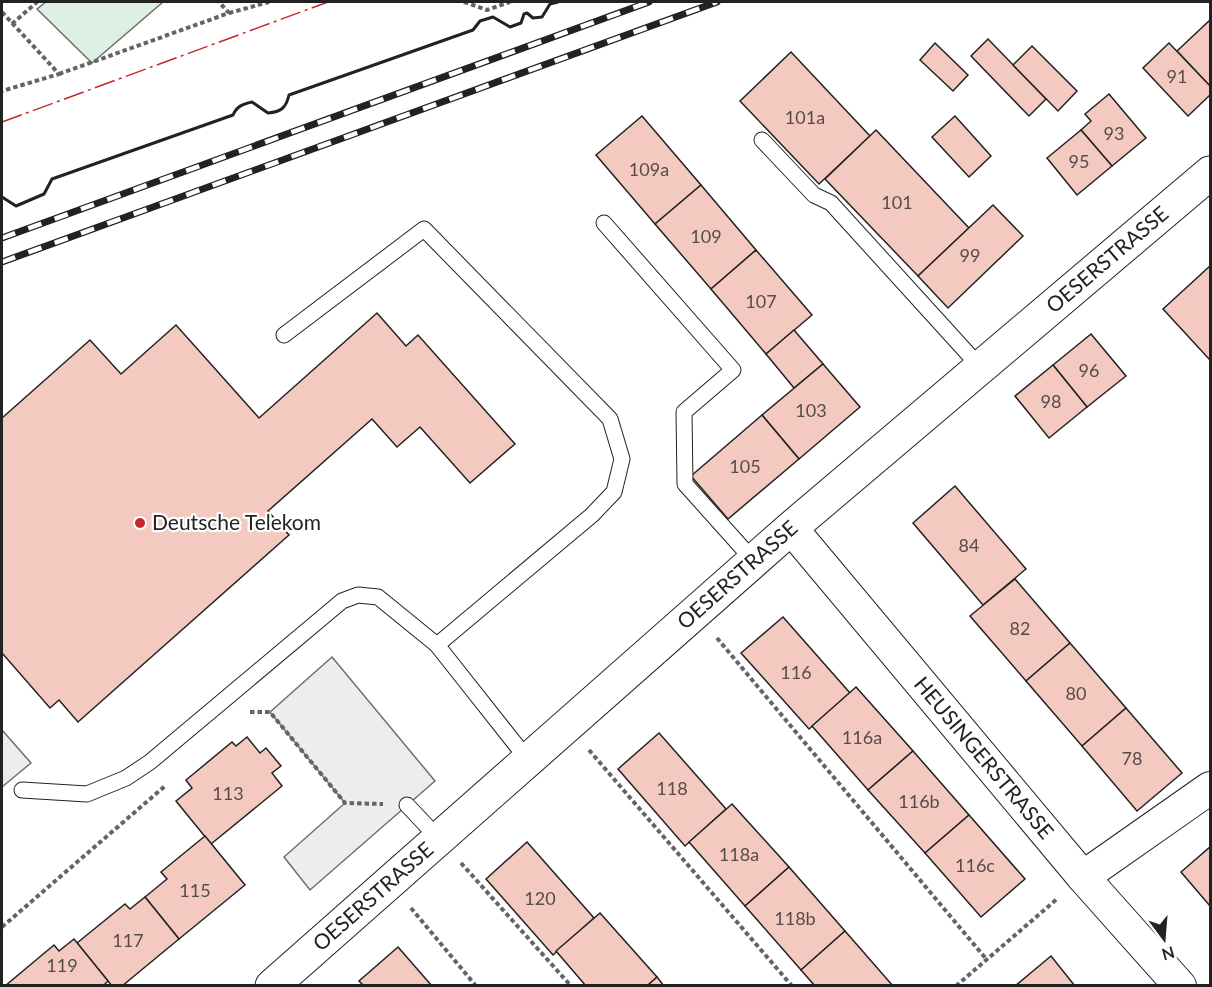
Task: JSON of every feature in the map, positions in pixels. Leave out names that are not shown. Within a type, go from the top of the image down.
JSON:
[{"type":"street","name":"OESERSTRASSE","points":[[273,986],[791,528],[1210,173]]},
{"type":"street","name":"HEUSINGERSTRASSE","points":[[791,528],[1083,877],[1180,986]]},
{"type":"street","points":[[1083,877],[1210,788]]},
{"type":"lane","points":[[762,140],[814,195],[831,203],[981,368]]},
{"type":"lane","points":[[603,223],[733,369],[684,412],[685,484],[754,561]]},
{"type":"lane","points":[[284,335],[424,229],[610,419],[622,459],[615,492],[592,515],[437,645]]},
{"type":"lane","points":[[22,790],[87,794],[126,778],[150,762],[342,601],[358,595],[378,597],[437,645],[528,760]]},
{"type":"lane","points":[[407,805],[439,839]]},
{"type":"path","points":[[12,24],[36,2]]},
{"type":"path","points":[[219,2],[229,13]]},
{"type":"path","points":[[2,91],[60,74],[229,13],[269,2]]},
{"type":"path","points":[[464,2],[487,10],[510,2]]},
{"type":"path","points":[[2,12],[60,74]]},
{"type":"path","points":[[696,613],[987,960]]},
{"type":"path","points":[[242,719],[251,711],[270,712],[345,803],[407,805]]},
{"type":"path","points":[[568,725],[792,986]]},
{"type":"path","points":[[2,927],[171,781]]},
{"type":"path","points":[[439,839],[571,986]]},
{"type":"path","points":[[956,986],[1083,877]]},
{"type":"path","points":[[390,882],[476,986]]},
{"type":"green space","points":[[46,2],[163,2],[92,63],[37,9]]},
{"type":"shaded area","points":[[332,657],[435,781],[310,890],[284,857],[345,803],[270,712]]},
{"type":"shaded area","points":[[2,730],[31,763],[2,787]]},
{"type":"building","points":[[1210,20],[1210,86],[1177,51]]},
{"type":"building","points":[[988,39],[1046,99],[1029,116],[971,56]]},
{"type":"building","points":[[935,43],[968,75],[953,91],[920,60]]},
{"type":"building","points":[[1169,43],[1210,86],[1210,95],[1188,116],[1143,68]]},
{"type":"building","points":[[1032,46],[1077,91],[1058,111],[1013,65]]},
{"type":"building","points":[[791,52],[870,136],[819,184],[740,101]]},
{"type":"building","points":[[1109,94],[1146,138],[1112,166],[1081,130],[1091,121],[1085,114]]},
{"type":"building","points":[[642,116],[701,185],[655,224],[596,155]]},
{"type":"building","points":[[955,116],[991,156],[969,177],[932,137]]},
{"type":"building","points":[[876,130],[969,228],[918,276],[825,179]]},
{"type":"building","points":[[1081,130],[1112,166],[1077,195],[1047,158]]},
{"type":"building","points":[[701,185],[756,250],[711,289],[655,224]]},
{"type":"building","points":[[993,205],[1023,236],[948,308],[918,276]]},
{"type":"building","points":[[756,250],[812,315],[766,354],[711,289]]},
{"type":"building","points":[[1210,266],[1210,358],[1209,359],[1163,309]]},
{"type":"building","name":"Deutsche Telekom","points":[[377,313],[406,346],[418,335],[515,444],[470,483],[420,427],[397,447],[372,419],[268,511],[289,535],[78,722],[59,700],[50,708],[2,653],[2,418],[90,340],[121,374],[176,325],[259,418]]},
{"type":"building","points":[[794,330],[823,364],[794,388],[766,354]]},
{"type":"building","points":[[1091,334],[1126,376],[1087,407],[1053,365]]},
{"type":"building","points":[[823,364],[860,407],[799,459],[762,415]]},
{"type":"building","points":[[1053,365],[1087,407],[1049,438],[1015,396]]},
{"type":"building","points":[[762,415],[799,459],[728,519],[691,476]]},
{"type":"building","points":[[955,486],[1026,569],[983,605],[913,523]]},
{"type":"building","points":[[1015,579],[1070,643],[1026,681],[970,616]]},
{"type":"building","points":[[783,617],[850,693],[809,729],[741,653]]},
{"type":"building","points":[[1070,643],[1126,708],[1082,746],[1026,681]]},
{"type":"building","points":[[856,687],[913,751],[868,790],[812,726]]},
{"type":"building","points":[[1126,708],[1182,773],[1137,811],[1082,746]]},
{"type":"building","points":[[659,733],[726,809],[685,846],[618,769]]},
{"type":"building","points":[[247,737],[260,753],[266,748],[281,766],[272,773],[282,786],[211,844],[176,801],[192,788],[186,780],[232,742],[236,746]]},
{"type":"building","points":[[913,751],[969,815],[925,853],[868,790]]},
{"type":"building","points":[[732,804],[789,867],[745,906],[689,842]]},
{"type":"building","points":[[969,815],[1025,879],[981,917],[925,853]]},
{"type":"building","points":[[205,836],[245,885],[179,939],[145,897],[167,879],[161,872]]},
{"type":"building","points":[[527,842],[594,918],[553,955],[486,879]]},
{"type":"building","points":[[1210,847],[1210,906],[1181,872]]},
{"type":"building","points":[[789,867],[845,931],[801,970],[745,906]]},
{"type":"building","points":[[145,897],[179,939],[122,986],[112,986],[77,943],[125,904],[130,909]]},
{"type":"building","points":[[600,913],[657,977],[647,986],[586,986],[556,951]]},
{"type":"building","points":[[845,931],[893,986],[815,986],[801,970]]},
{"type":"building","points":[[74,939],[108,981],[103,986],[5,986],[54,945],[59,951]]},
{"type":"building","points":[[398,947],[432,986],[364,986],[359,981]]},
{"type":"building","points":[[1051,956],[1075,986],[1015,986]]},
{"type":"building","points":[[657,977],[664,986],[647,986]]},
{"type":"railway","points":[[2,238],[649,2]]},
{"type":"railway","points":[[2,262],[717,2]]},
{"type":"wall","points":[[2,197],[16,206],[44,194],[52,179],[233,115],[236,109],[243,105],[252,102],[268,113],[276,112],[284,106],[289,95],[473,30],[480,21],[493,17],[510,27],[521,23],[524,14],[527,13],[533,18],[542,17],[550,4],[558,2]]},
{"type":"power","points":[[2,122],[328,2]]},
{"type":"place","name":"Deutsche Telekom","points":[[140,523]]}]
